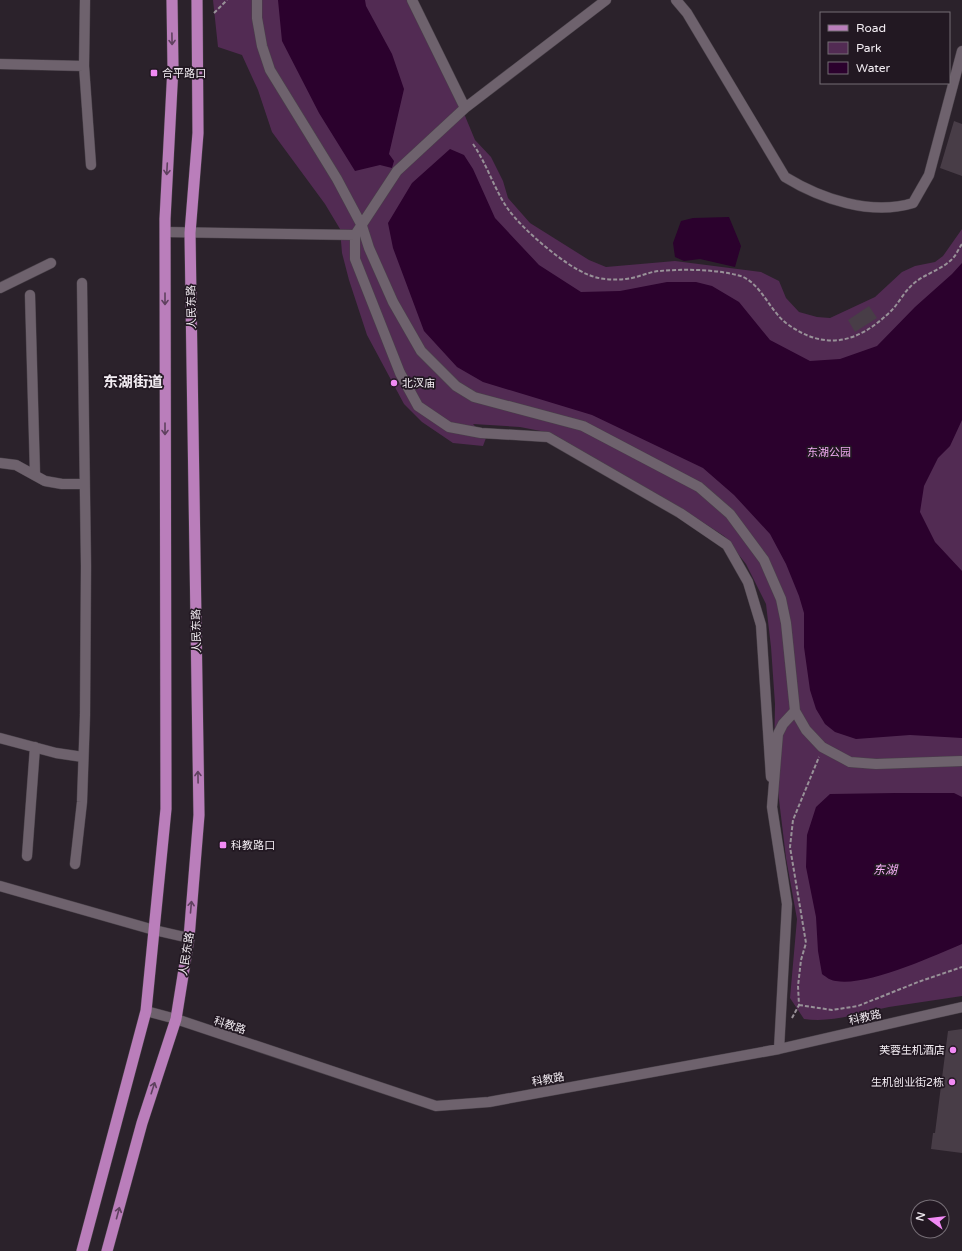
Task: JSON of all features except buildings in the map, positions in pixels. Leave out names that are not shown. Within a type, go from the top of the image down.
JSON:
[{"type":"main road","points":[[82,1251],[146,1011],[166,809],[165,232],[173,66],[172,0]]},
{"type":"main road","name":"人民东路","points":[[107,1251],[142,1123],[176,1019],[189,938],[199,815],[190,233],[198,133],[197,0]]},
{"type":"street","points":[[85,0],[84,66],[91,165]]},
{"type":"street","points":[[257,0],[257,18],[262,46],[270,70],[301,118],[362,226],[369,248],[393,302],[421,351],[456,386],[474,397],[583,426],[699,488],[730,514],[764,560],[781,599],[786,623],[795,711],[806,730],[822,747],[850,762],[876,764],[962,761]]},
{"type":"street","points":[[412,0],[465,108]]},
{"type":"street","points":[[606,0],[465,108],[397,171],[355,236],[355,258],[400,373],[418,406],[449,427],[481,433],[548,437],[680,513],[727,545],[748,582],[761,625],[772,807],[787,904],[779,1049]]},
{"type":"street","points":[[676,0],[687,13],[784,177],[807,191],[869,208],[899,207],[912,203],[929,175],[962,51]]},
{"type":"street","points":[[0,64],[84,66]]},
{"type":"street","points":[[165,232],[355,236]]},
{"type":"street","points":[[0,288],[51,263]]},
{"type":"street","points":[[75,864],[82,802],[86,566],[82,283]]},
{"type":"street","points":[[30,295],[35,474]]},
{"type":"street","points":[[0,463],[16,465],[35,474],[45,481],[62,484],[84,484]]},
{"type":"street","points":[[772,807],[778,734],[783,724],[795,711]]},
{"type":"street","points":[[0,738],[56,753],[83,757]]},
{"type":"street","points":[[28,856],[35,747]]},
{"type":"street","points":[[0,886],[154,930],[189,938]]},
{"type":"street","name":"科教路","points":[[146,1011],[176,1019],[436,1106],[489,1102],[779,1049],[962,1006]]},
{"type":"path","points":[[214,13],[227,0]]},
{"type":"path","points":[[473,144],[483,159],[508,209],[524,227],[545,246],[573,267],[588,275],[602,279],[627,279],[658,271],[678,270],[725,273],[747,277],[785,322],[802,334],[818,340],[843,340],[872,328],[892,310],[911,286],[954,258],[962,244]]},
{"type":"path","points":[[790,1020],[799,1005],[800,966],[806,943],[790,847],[793,820],[816,767],[822,747]]},
{"type":"path","points":[[799,1005],[832,1010],[858,1006],[918,982],[962,967]]},
{"type":"green space","name":"东湖公园","points":[[213,0],[412,0],[443,63],[475,140],[491,157],[503,181],[508,198],[530,223],[589,260],[606,267],[675,261],[761,272],[779,281],[786,298],[799,312],[817,317],[830,318],[875,297],[902,272],[915,266],[935,262],[943,256],[962,229],[962,996],[889,1007],[836,1019],[804,1019],[790,998],[797,919],[786,858],[774,758],[775,704],[766,604],[746,564],[724,536],[685,511],[551,433],[520,427],[473,424],[486,438],[483,446],[453,443],[422,422],[404,404],[367,335],[342,253],[340,229],[325,204],[272,132],[258,90],[242,55],[218,47]]},
{"type":"water","points":[[278,0],[365,0],[366,6],[392,54],[404,89],[389,154],[394,161],[392,168],[380,165],[355,171],[319,113],[282,41]]},
{"type":"water","points":[[450,149],[464,155],[473,169],[495,218],[539,265],[581,292],[620,291],[667,282],[696,282],[712,286],[739,302],[770,340],[810,361],[840,359],[877,346],[915,307],[962,263],[962,420],[950,446],[938,458],[924,486],[920,512],[935,542],[962,571],[962,738],[910,735],[856,739],[835,732],[825,724],[816,709],[810,690],[804,647],[804,613],[786,564],[770,534],[734,495],[703,468],[592,415],[483,382],[457,367],[424,331],[393,248],[388,223],[412,183]]},
{"type":"water","points":[[729,217],[741,246],[735,267],[700,259],[684,261],[675,257],[673,243],[681,221],[693,218]]},
{"type":"water","name":"东湖","points":[[954,793],[962,797],[962,944],[917,963],[881,975],[849,982],[829,979],[822,974],[818,951],[816,917],[806,867],[807,835],[816,807],[830,794]]},
{"type":"place","name":"合平路口","points":[[154,73]]},
{"type":"place","name":"北汊庙","points":[[394,383]]},
{"type":"place","name":"科教路口","points":[[223,845]]},
{"type":"place","name":"芙蓉生机酒店","points":[[953,1050]]},
{"type":"place","name":"生机创业街2栋","points":[[952,1082]]},
{"type":"district","name":"东湖街道","points":[[133,382]]}]
